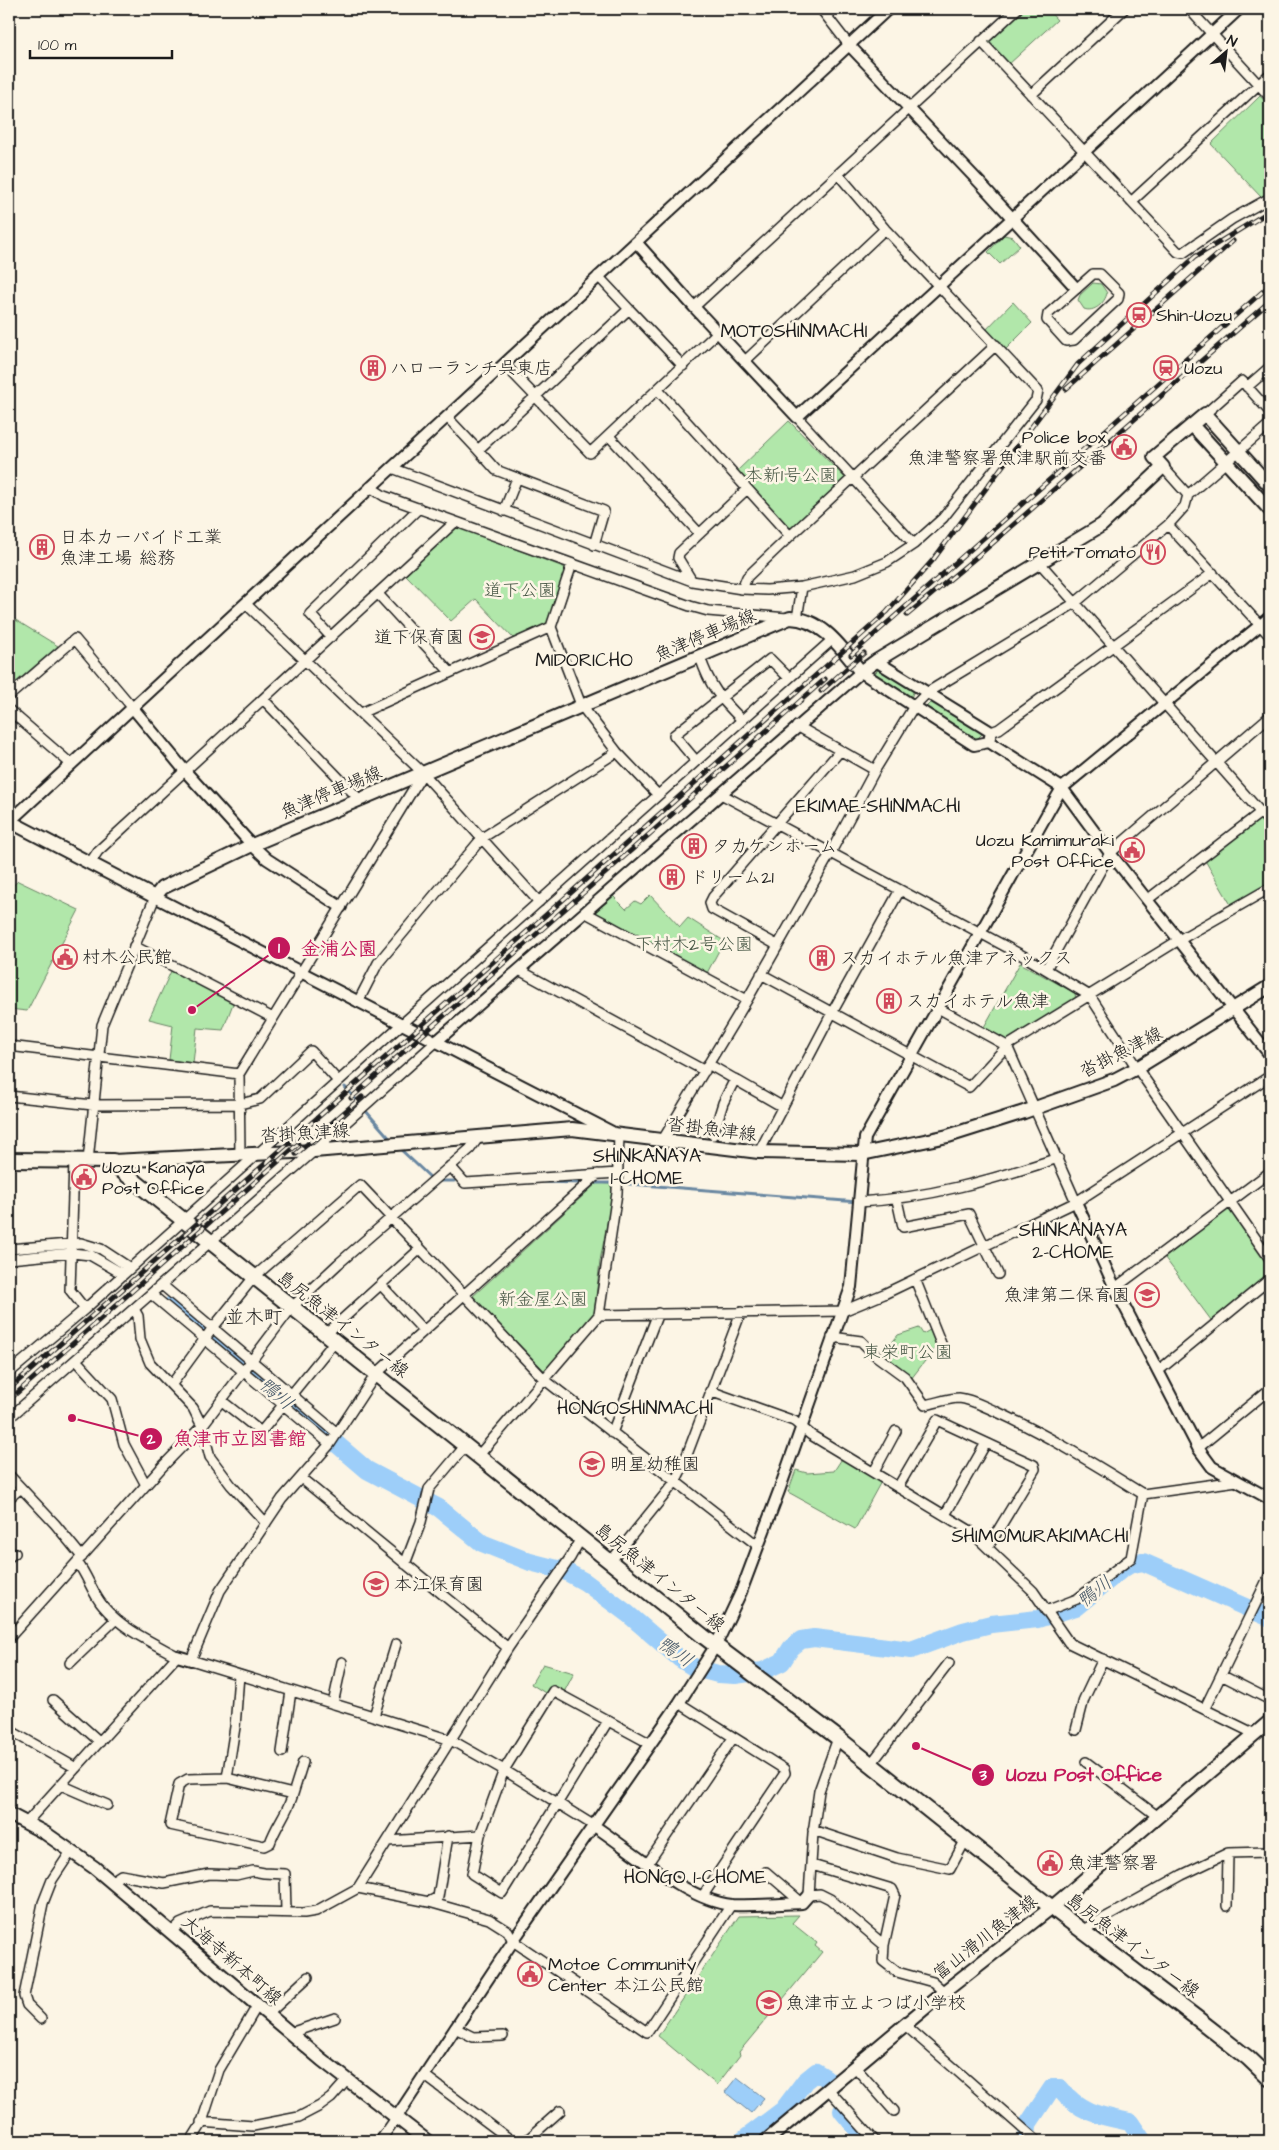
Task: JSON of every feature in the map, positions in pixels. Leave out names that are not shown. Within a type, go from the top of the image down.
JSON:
[{"type":"main road","points":[[793,619],[817,627],[833,639],[861,672],[876,660],[1102,525],[1163,467],[1154,457],[1205,414],[1270,486]]},
{"type":"main road","points":[[1192,425],[1270,510]]},
{"type":"main road","name":"魚津停車場線","points":[[155,897],[162,888],[252,845],[581,705],[793,619]]},
{"type":"main road","points":[[9,822],[155,897]]},
{"type":"main road","name":"沓掛魚津線","points":[[113,1161],[314,1151],[572,1129],[759,1152],[862,1154],[948,1136],[1092,1089],[1137,1068],[1270,986]]},
{"type":"main road","points":[[9,1160],[113,1161]]},
{"type":"main road","name":"島尻魚津インター線","points":[[113,1161],[122,1171],[738,1663],[838,1738],[1052,1907],[1267,2071]]},
{"type":"main road","name":"富山滑川魚津線","points":[[766,2141],[944,1992],[1052,1907],[1270,1721]]},
{"type":"main road","name":"大海寺新本町線","points":[[9,1814],[27,1822],[72,1850],[112,1881],[290,2034],[427,2141]]},
{"type":"street","points":[[821,9],[849,45],[1076,288]]},
{"type":"street","points":[[9,822],[888,9]]},
{"type":"street","points":[[694,307],[1017,9]]},
{"type":"street","points":[[1030,95],[1124,9]]},
{"type":"street","points":[[1189,9],[1270,97]]},
{"type":"street","points":[[797,417],[1239,9]]},
{"type":"street","points":[[981,41],[1178,252],[1183,253],[1232,219],[1270,198]]},
{"type":"street","points":[[1131,202],[1270,74]]},
{"type":"street","points":[[392,468],[692,581],[742,589],[767,590],[802,587],[863,572],[887,562],[914,544],[944,518],[1036,400],[1038,391],[996,344],[885,229],[838,174]]},
{"type":"street","points":[[745,362],[885,229]]},
{"type":"street","points":[[636,242],[914,544]]},
{"type":"street","points":[[1093,274],[1100,274],[1119,293],[1118,299],[1074,340],[1066,341],[1048,320],[1048,314],[1076,288],[1093,274]]},
{"type":"street","points":[[598,276],[683,366]]},
{"type":"street","points":[[478,450],[628,309]]},
{"type":"street","points":[[504,364],[590,453],[718,332]]},
{"type":"street","points":[[742,589],[747,577],[996,344]]},
{"type":"street","points":[[1247,387],[1270,366]]},
{"type":"street","points":[[1205,414],[1242,381],[1270,412]]},
{"type":"street","points":[[658,390],[746,490],[790,536]]},
{"type":"street","points":[[447,417],[496,470],[604,511],[594,545]]},
{"type":"street","points":[[662,1141],[746,1000],[831,852],[875,770],[914,706],[928,692],[1075,604],[1168,525],[1185,506],[1188,495],[1270,424]]},
{"type":"street","points":[[609,436],[699,533]]},
{"type":"street","points":[[1163,467],[1188,495]]},
{"type":"street","points":[[504,511],[517,478]]},
{"type":"street","points":[[370,487],[384,496],[708,611],[793,619],[802,587]]},
{"type":"street","points":[[692,581],[678,558],[679,553],[746,490]]},
{"type":"street","points":[[331,637],[310,614],[418,508]]},
{"type":"street","points":[[90,864],[98,851],[455,522]]},
{"type":"street","points":[[1168,525],[1270,636]]},
{"type":"street","points":[[1040,562],[1075,604],[1270,823]]},
{"type":"street","points":[[572,564],[551,628],[581,705],[617,752],[658,795]]},
{"type":"street","points":[[9,1418],[437,1041],[861,672],[974,745],[990,737],[1213,573]]},
{"type":"street","points":[[378,594],[450,672]]},
{"type":"street","points":[[246,604],[423,773],[539,902]]},
{"type":"street","points":[[380,2141],[513,1941],[679,1703],[716,1645],[741,1592],[851,1287],[865,1138],[1062,788],[1270,617]]},
{"type":"street","points":[[360,713],[551,628]]},
{"type":"street","points":[[9,696],[76,639],[185,771],[252,845],[268,859],[341,907]]},
{"type":"street","points":[[9,1373],[85,1309],[833,639]]},
{"type":"street","points":[[700,657],[708,681],[721,699],[742,720]]},
{"type":"street","points":[[696,761],[674,735],[770,659],[790,678]]},
{"type":"street","points":[[876,660],[928,692],[1062,788],[1110,853],[1270,1055]]},
{"type":"street","points":[[263,699],[359,800]]},
{"type":"street","points":[[9,710],[71,764]]},
{"type":"street","points":[[1046,969],[1110,853],[1270,716]]},
{"type":"street","points":[[797,726],[875,770]]},
{"type":"street","points":[[777,945],[712,909],[710,903],[713,897],[840,751]]},
{"type":"street","points":[[358,1002],[378,963],[482,838],[617,752]]},
{"type":"street","points":[[240,1155],[239,1074],[423,773]]},
{"type":"street","points":[[721,794],[1046,969],[1090,996],[1137,1068],[1184,1132],[1270,1259]]},
{"type":"street","points":[[1147,900],[1260,813]]},
{"type":"street","points":[[761,974],[969,1087],[1007,1046],[1179,940],[1270,888]]},
{"type":"street","points":[[759,1152],[832,1011],[900,890]]},
{"type":"street","points":[[88,1161],[102,1025],[155,897],[619,1136],[617,1193],[599,1316],[479,1456]]},
{"type":"street","points":[[586,913],[746,1000]]},
{"type":"street","points":[[134,946],[273,1018]]},
{"type":"street","points":[[519,970],[706,1067],[735,1079],[783,1107]]},
{"type":"street","points":[[938,1008],[1007,1046],[1115,1288],[1198,1448],[1212,1467],[1269,1497]]},
{"type":"street","points":[[9,1046],[239,1074]]},
{"type":"street","points":[[9,1096],[93,1105],[240,1104],[260,1099],[311,1051],[338,1081]]},
{"type":"street","points":[[599,1316],[658,1313],[843,1311],[915,1279],[1076,1202],[1270,1076]]},
{"type":"street","points":[[713,1135],[723,1102],[735,1079]]},
{"type":"street","points":[[9,1638],[146,1485],[202,1426],[292,1307],[338,1264],[470,1149],[478,1138]]},
{"type":"street","points":[[858,1202],[897,1200],[956,1189],[995,1179],[1058,1158]]},
{"type":"street","points":[[74,1162],[70,1290],[85,1309]]},
{"type":"street","points":[[450,1166],[465,1183],[618,1172]]},
{"type":"street","points":[[1115,1288],[1270,1172]]},
{"type":"street","points":[[192,1660],[220,1591],[282,1499],[330,1444],[376,1374],[598,1174]]},
{"type":"street","points":[[172,1384],[208,1334],[254,1277],[360,1185],[545,1380],[757,1545]]},
{"type":"street","points":[[897,1200],[903,1227],[969,1214],[998,1274]]},
{"type":"street","points":[[9,1259],[72,1249],[81,1243],[101,1250],[126,1271]]},
{"type":"street","points":[[9,1248],[72,1249]]},
{"type":"street","points":[[222,1401],[261,1432],[292,1394],[331,1338],[381,1285],[420,1249]]},
{"type":"street","points":[[915,1279],[942,1346]]},
{"type":"street","points":[[1158,1371],[1270,1279]]},
{"type":"street","points":[[162,1285],[243,1372],[330,1444]]},
{"type":"street","points":[[381,1285],[424,1330]]},
{"type":"street","points":[[151,1294],[208,1334],[252,1361],[337,1433]]},
{"type":"street","points":[[134,1309],[138,1316],[140,1339],[150,1362],[193,1408],[202,1426],[210,1458],[231,1485],[266,1523]]},
{"type":"street","points":[[611,1561],[675,1482],[682,1468],[740,1312]]},
{"type":"street","points":[[612,1433],[658,1313]]},
{"type":"street","points":[[832,1337],[861,1341],[875,1355],[905,1377],[925,1405],[960,1398],[982,1406],[1026,1425],[1067,1447],[1143,1494],[1237,1481]]},
{"type":"street","points":[[76,1360],[112,1399],[124,1444],[146,1485]]},
{"type":"street","points":[[1198,1448],[1270,1389]]},
{"type":"street","points":[[710,1391],[794,1421],[811,1435],[969,1530],[1033,1591],[1069,1643],[1255,1734]]},
{"type":"street","points":[[898,1487],[936,1420],[1034,1465],[1035,1468],[988,1547]]},
{"type":"street","points":[[874,1472],[896,1431]]},
{"type":"street","points":[[945,1515],[986,1444]]},
{"type":"street","points":[[405,1564],[421,1522],[429,1489],[466,1445]]},
{"type":"street","points":[[9,1476],[55,1524],[80,1560],[102,1605],[116,1619],[139,1636],[177,1656],[451,1740],[558,1803],[593,1825],[674,1882],[702,1897],[731,1905],[802,1903]]},
{"type":"street","points":[[301,1478],[508,1648]]},
{"type":"street","points":[[9,1498],[21,1488]]},
{"type":"street","points":[[1046,1611],[1078,1599],[1131,1558],[1143,1494]]},
{"type":"street","points":[[172,1932],[180,1924],[210,1911],[316,1911],[358,1888],[508,1648],[582,1538]]},
{"type":"street","points":[[1205,1708],[1270,1574]]},
{"type":"street","points":[[70,1663],[116,1619]]},
{"type":"street","points":[[374,1716],[396,1644]]},
{"type":"street","points":[[27,1822],[177,1656]]},
{"type":"street","points":[[1076,1730],[1084,1699],[1103,1659]]},
{"type":"street","points":[[333,1704],[342,1662]]},
{"type":"street","points":[[871,1764],[950,1663]]},
{"type":"street","points":[[227,1778],[235,1727],[239,1675]]},
{"type":"street","points":[[1221,1675],[1270,1700]]},
{"type":"street","points":[[282,1752],[291,1691]]},
{"type":"street","points":[[608,1721],[502,1893],[472,1874],[480,1835],[504,1770],[553,1691],[608,1721],[649,1744]]},
{"type":"street","points":[[53,1700],[100,1742]]},
{"type":"street","points":[[679,1703],[784,1769],[785,1773],[702,1897]]},
{"type":"street","points":[[9,1730],[76,1768]]},
{"type":"street","points":[[648,1863],[733,1738]]},
{"type":"street","points":[[802,1903],[809,1894],[813,1830],[819,1791],[838,1738]]},
{"type":"street","points":[[293,1794],[227,1778],[188,1778],[179,1784],[170,1825],[264,1846],[270,1843],[276,1825],[289,1809],[303,1762]]},
{"type":"street","points":[[1086,1762],[1158,1816]]},
{"type":"street","points":[[61,1785],[107,1805]]},
{"type":"street","points":[[813,1830],[897,1858],[950,1869],[966,1839]]},
{"type":"street","points":[[388,1841],[480,1835]]},
{"type":"street","points":[[429,1902],[438,1897],[448,1836]]},
{"type":"street","points":[[41,2019],[27,2005],[24,1996],[43,1903],[52,1880],[72,1850]]},
{"type":"street","points":[[1083,1930],[1182,1875],[1228,1853],[1270,1852]]},
{"type":"street","points":[[1227,1906],[1228,1853]]},
{"type":"street","points":[[812,1865],[892,1889],[895,1895],[884,1945],[883,1961],[897,1972],[933,1982],[944,1992]]},
{"type":"street","points":[[112,1881],[121,1875],[164,1883],[209,1874],[236,1875],[252,1871],[285,1874],[286,1911]]},
{"type":"street","points":[[766,1872],[802,1903]]},
{"type":"street","points":[[358,1888],[429,1902],[489,1919],[508,1931],[513,1941],[647,2032],[731,1905]]},
{"type":"street","points":[[809,1894],[820,1894],[830,1899],[884,1945]]},
{"type":"street","points":[[268,2014],[308,1977]]},
{"type":"street","points":[[191,2141],[201,2122],[219,2070],[257,2006]]},
{"type":"street","points":[[290,2034],[336,2018]]},
{"type":"street","points":[[905,2025],[1036,2141]]},
{"type":"street","points":[[455,2028],[473,2037],[503,2036]]},
{"type":"street","points":[[855,2067],[894,2111]]},
{"type":"street","points":[[424,2075],[512,2141]]},
{"type":"street","points":[[201,2122],[253,2126],[299,2117],[331,2098],[347,2080]]},
{"type":"street","points":[[828,2089],[875,2141]]},
{"type":"street","points":[[526,2141],[560,2111]]},
{"type":"green space","points":[[1022,9],[1047,9],[1057,20],[1008,65],[988,44],[989,39]]},
{"type":"green space","points":[[1260,96],[1270,107],[1270,192],[1261,197],[1211,144]]},
{"type":"green space","points":[[1004,235],[1013,237],[1020,246],[1000,264],[988,252]]},
{"type":"green space","points":[[1093,283],[1101,284],[1107,293],[1106,297],[1101,304],[1092,310],[1084,309],[1078,300],[1080,295]]},
{"type":"green space","points":[[1013,302],[1032,323],[1003,352],[984,332]]},
{"type":"green space","name":"本新1号公園","points":[[789,421],[846,479],[791,529],[737,471]]},
{"type":"green space","name":"道下公園","points":[[454,526],[566,568],[547,625],[513,638],[476,599],[451,621],[406,575]]},
{"type":"green space","points":[[9,616],[58,646],[9,688]]},
{"type":"green space","points":[[879,669],[914,690],[911,698],[873,675]]},
{"type":"green space","points":[[932,701],[983,733],[976,740],[926,707]]},
{"type":"green space","points":[[1260,813],[1270,823],[1270,888],[1234,910],[1203,857]]},
{"type":"green space","points":[[18,881],[79,910],[27,1011],[9,1009],[9,889]]},
{"type":"green space","name":"下村木2号公園","points":[[650,895],[680,927],[688,918],[724,941],[707,973],[595,912],[613,896],[626,909],[635,901],[641,904]]},
{"type":"green space","points":[[1020,963],[1075,993],[1076,1001],[1008,1041],[984,1027]]},
{"type":"green space","points":[[172,969],[234,1001],[223,1030],[197,1028],[193,1063],[169,1060],[173,1025],[149,1019]]},
{"type":"green space","name":"新金屋公園","points":[[597,1183],[610,1184],[613,1192],[600,1261],[594,1316],[545,1371],[472,1297]]},
{"type":"green space","points":[[1229,1208],[1270,1268],[1270,1273],[1211,1320],[1165,1258]]},
{"type":"green space","name":"東栄町公園","points":[[935,1327],[942,1339],[911,1379],[883,1354],[898,1335],[919,1328],[923,1334]]},
{"type":"green space","points":[[845,1454],[883,1478],[855,1529],[788,1492],[796,1470],[807,1473],[834,1471]]},
{"type":"green space","points":[[543,1664],[574,1673],[562,1696],[550,1696],[531,1684]]},
{"type":"green space","points":[[799,1915],[792,1923],[817,1943],[815,1946],[822,1952],[739,2052],[740,2055],[717,2085],[658,2036],[739,1916]]},
{"type":"water","points":[[737,2077],[764,2098],[751,2113],[725,2092]]},
{"type":"waterway","points":[[345,1087],[392,1141]]},
{"type":"waterway","points":[[398,1147],[432,1179]]},
{"type":"waterway","points":[[437,1181],[454,1181]]},
{"type":"waterway","points":[[537,1182],[584,1183]]},
{"type":"waterway","points":[[592,1183],[618,1183],[858,1202]]},
{"type":"waterway","name":"鴨川","points":[[54,1251],[81,1249],[109,1259]]},
{"type":"waterway","name":"鴨川","points":[[173,1304],[367,1470],[439,1508],[482,1543],[530,1562],[565,1571],[585,1582],[628,1614],[679,1658],[695,1668],[718,1674],[735,1675],[763,1671],[782,1662],[791,1648],[801,1640],[814,1638],[911,1650],[963,1631],[991,1624],[1038,1619],[1076,1607],[1121,1570],[1131,1564],[1143,1562],[1270,1618]]},
{"type":"waterway","points":[[742,2141],[783,2110],[805,2081],[816,2072],[826,2078]]},
{"type":"waterway","points":[[1027,2141],[1028,2124],[1052,2088],[1060,2088],[1075,2103],[1091,2112],[1130,2122],[1143,2141]]},
{"type":"waterway","points":[[842,2111],[867,2141]]},
{"type":"railway","points":[[9,1389],[887,612],[933,560],[1078,364],[1195,257],[1270,211]]},
{"type":"railway","points":[[1066,389],[1233,241]]},
{"type":"railway","points":[[851,655],[1270,285]]},
{"type":"railway","points":[[907,615],[980,554],[1270,301]]},
{"type":"railway","points":[[821,691],[864,653]]},
{"type":"railway","points":[[351,1098],[825,679]]},
{"type":"railway","points":[[296,1154],[362,1097]]},
{"type":"railway","points":[[9,1400],[298,1144]]},
{"type":"place","name":"Shin-Uozu","points":[[1139,315]]},
{"type":"place","name":"ハローランチ呉東店","points":[[373,368]]},
{"type":"place","name":"Uozu","points":[[1166,368]]},
{"type":"place","name":"Police box 魚津警察署魚津駅前交番","points":[[1124,447]]},
{"type":"place","name":"日本カーバイド工業 魚津工場 総務","points":[[42,547]]},
{"type":"place","name":"Petit Tomato","points":[[1153,552]]},
{"type":"place","name":"道下保育園","points":[[482,637]]},
{"type":"place","name":"タカケンホーム","points":[[694,846]]},
{"type":"place","name":"Uozu Kamimuraki Post Office","points":[[1132,850]]},
{"type":"place","name":"ドリーム21","points":[[672,877]]},
{"type":"place","name":"村木公民館","points":[[65,957]]},
{"type":"place","name":"スカイホテル魚津アネックス","points":[[822,958]]},
{"type":"place","name":"スカイホテル魚津","points":[[889,1001]]},
{"type":"place","name":"金浦公園","points":[[192,1010]]},
{"type":"place","name":"Uozu Kanaya Post Office","points":[[84,1177]]},
{"type":"place","name":"魚津第二保育園","points":[[1147,1295]]},
{"type":"place","name":"魚津市立図書館","points":[[72,1418]]},
{"type":"place","name":"明星幼稚園","points":[[592,1464]]},
{"type":"place","name":"本江保育園","points":[[376,1584]]},
{"type":"place","name":"Uozu Post Office","points":[[916,1746]]},
{"type":"place","name":"魚津警察署","points":[[1050,1863]]},
{"type":"place","name":"Motoe Community Center 本江公民館","points":[[530,1974]]},
{"type":"place","name":"魚津市立よつば小学校","points":[[769,2003]]},
{"type":"district","name":"MOTOSHINMACHI","points":[[794,330]]},
{"type":"district","name":"MIDORICHO","points":[[584,659]]},
{"type":"district","name":"EKIMAE-SHINMACHI","points":[[878,805]]},
{"type":"district","name":"SHINKANAYA 1-CHOME","points":[[647,1166]]},
{"type":"district","name":"SHINKANAYA 2-CHOME","points":[[1073,1240]]},
{"type":"district","name":"並木町","points":[[254,1316]]},
{"type":"district","name":"HONGOSHINMACHI","points":[[635,1407]]},
{"type":"district","name":"SHIMOMURAKIMACHI","points":[[1040,1535]]},
{"type":"district","name":"HONGO 1-CHOME","points":[[695,1876]]}]
